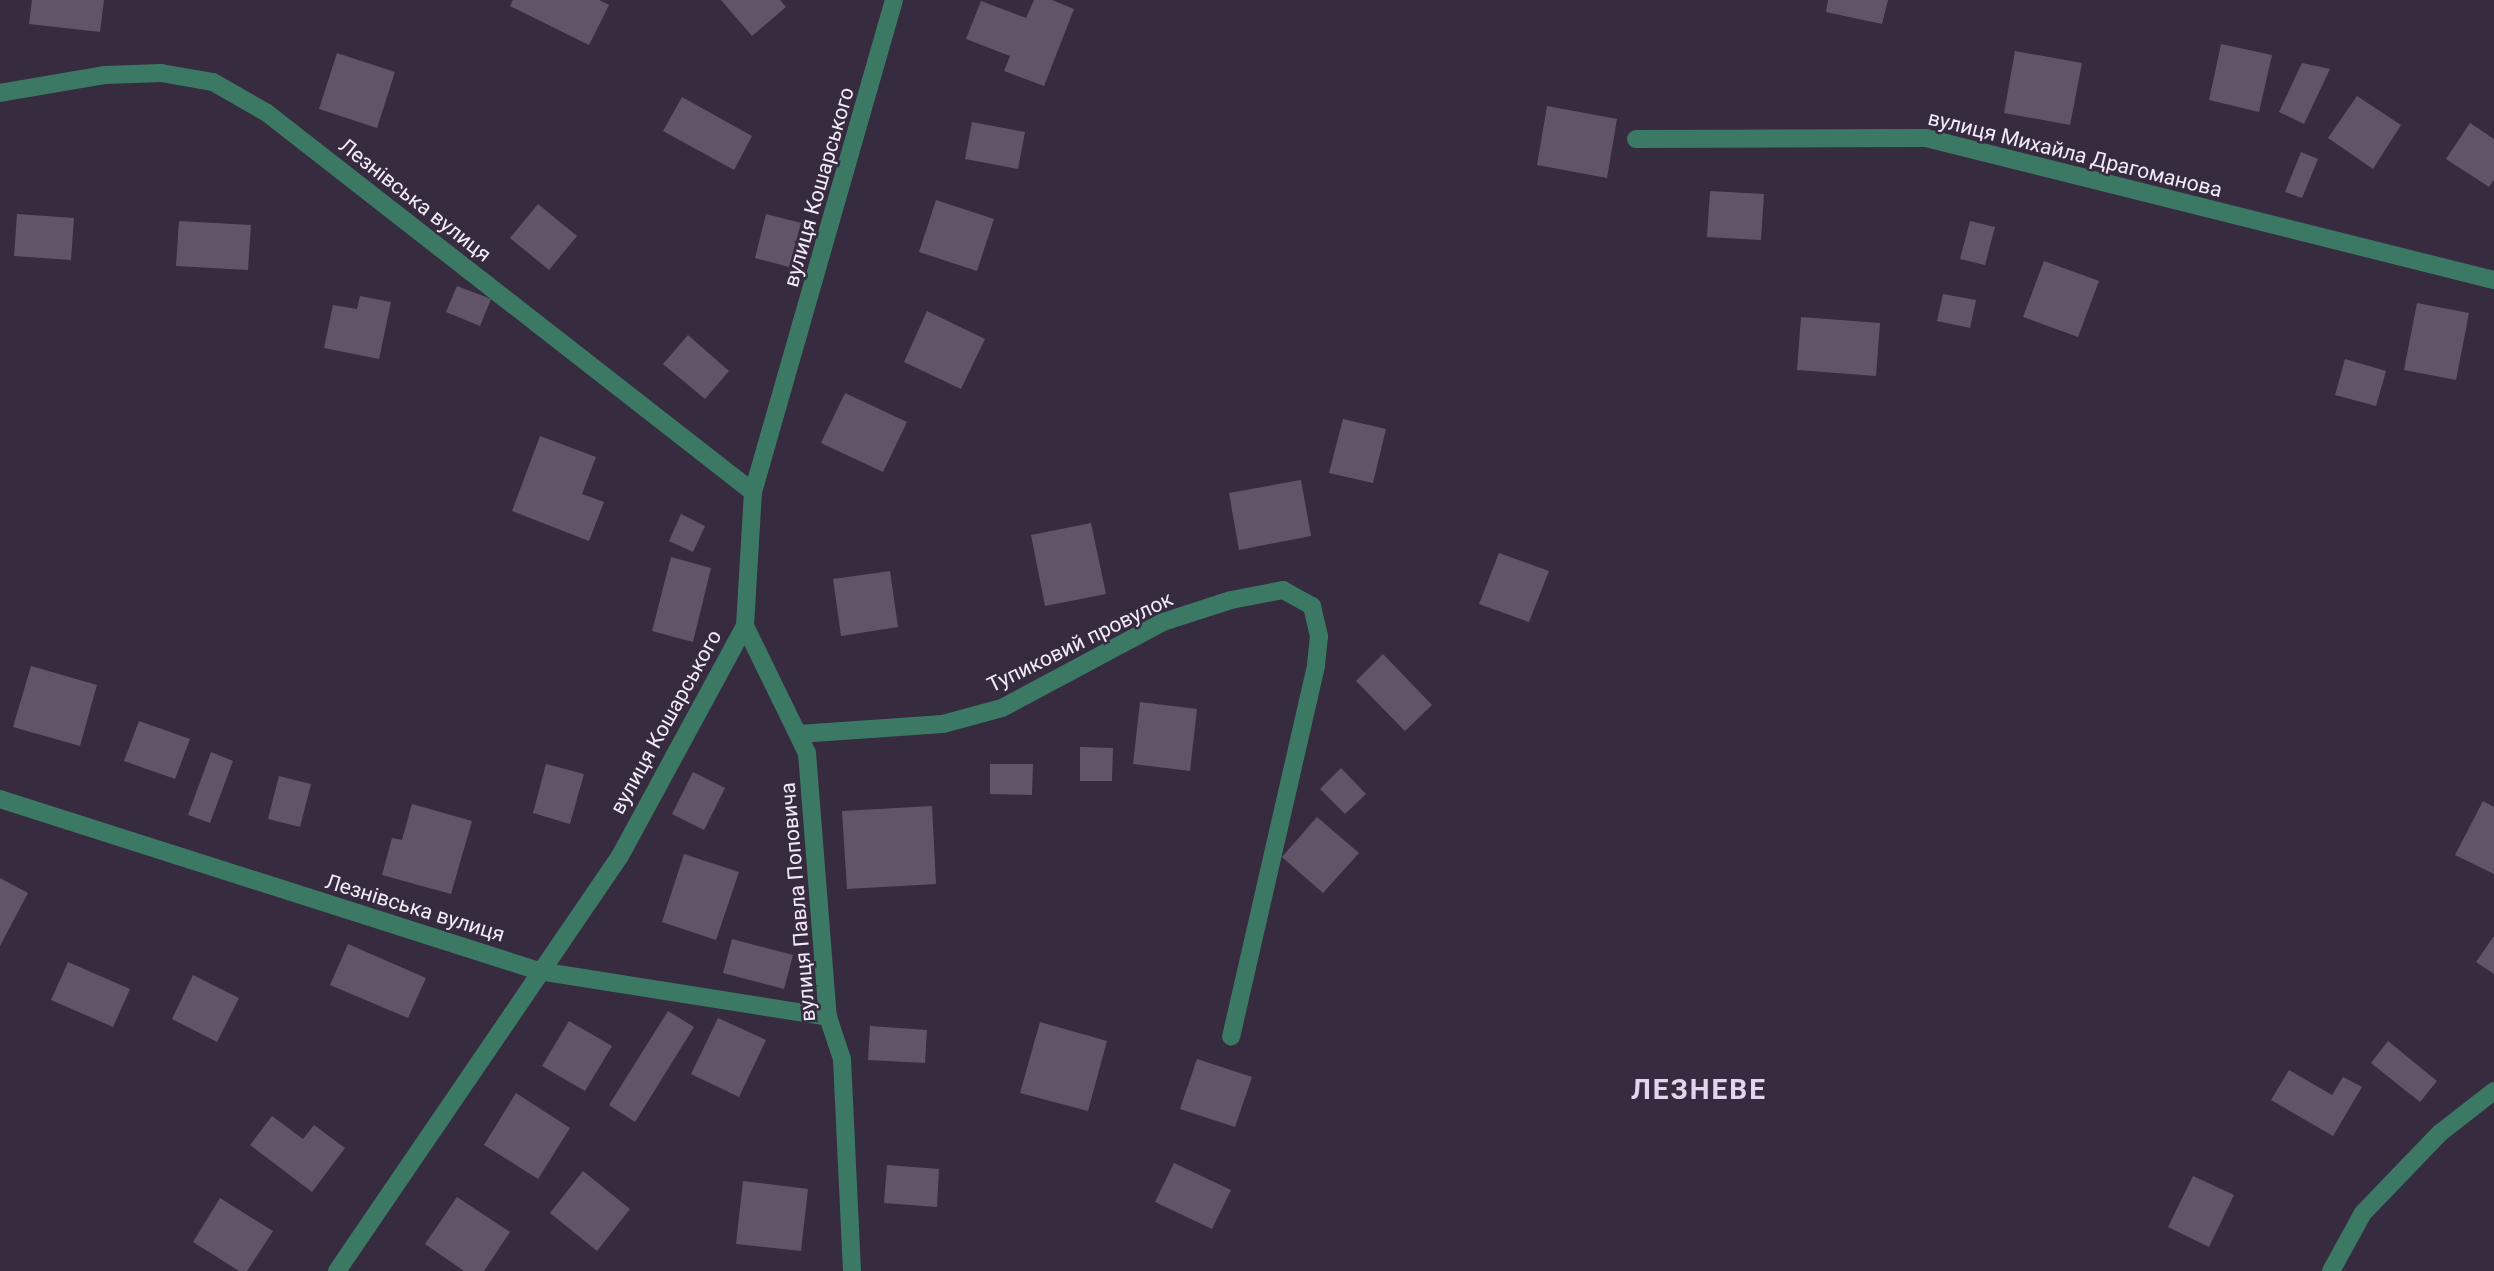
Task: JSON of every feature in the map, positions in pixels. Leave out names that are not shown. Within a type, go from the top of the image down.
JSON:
[{"type":"street","name":"вулиця Кошарського","points":[[337,1271],[539,971],[620,856],[745,626],[753,492],[851,162],[894,0]]},
{"type":"street","name":"Лезнівська вулиця","points":[[0,93],[105,75],[161,74],[213,82],[267,113],[753,492]]},
{"type":"street","name":"вулиця Михайла Драгоманова","points":[[1636,139],[1926,138],[2494,280]]},
{"type":"street","name":"Тупиковий провулок","points":[[799,734],[943,724],[1002,708],[1163,622],[1231,600],[1283,590],[1312,606],[1319,636],[1316,666],[1231,1037]]},
{"type":"street","name":"вулиця Павла Поповича","points":[[745,626],[807,753],[828,1017],[842,1059],[852,1271]]},
{"type":"street","name":"Лезнівська вулиця","points":[[0,799],[539,971],[828,1017]]},
{"type":"street","points":[[2331,1271],[2363,1213],[2440,1133],[2494,1091]]},
{"type":"building","points":[[32,0],[104,0],[100,32],[29,24]]},
{"type":"building","points":[[513,0],[599,0],[609,5],[589,45],[510,6]]},
{"type":"building","points":[[721,0],[780,0],[786,7],[752,36]]},
{"type":"building","points":[[1034,0],[1052,0],[1074,9],[1044,86],[1004,71],[1010,56],[966,39],[981,1],[1026,18]]},
{"type":"building","points":[[1828,0],[1888,0],[1882,24],[1826,12]]},
{"type":"building","points":[[2221,44],[2272,55],[2259,112],[2209,100]]},
{"type":"building","points":[[2015,51],[2082,63],[2070,125],[2004,113]]},
{"type":"building","points":[[337,53],[395,72],[377,128],[319,109]]},
{"type":"building","points":[[2302,63],[2330,69],[2304,124],[2279,112]]},
{"type":"building","points":[[2357,96],[2401,125],[2373,169],[2328,138]]},
{"type":"building","points":[[682,97],[752,136],[734,170],[663,131]]},
{"type":"building","points":[[1547,106],[1617,119],[1607,178],[1537,165]]},
{"type":"building","points":[[972,122],[1025,132],[1018,169],[965,159]]},
{"type":"building","points":[[2470,123],[2494,139],[2494,180],[2489,187],[2446,159]]},
{"type":"building","points":[[2301,152],[2318,159],[2302,198],[2285,192]]},
{"type":"building","points":[[1710,191],[1764,194],[1761,240],[1707,237]]},
{"type":"building","points":[[936,200],[994,219],[977,271],[919,252]]},
{"type":"building","points":[[538,204],[577,236],[549,270],[510,238]]},
{"type":"building","points":[[17,214],[74,218],[71,260],[14,256]]},
{"type":"building","points":[[766,214],[801,223],[789,267],[755,258]]},
{"type":"building","points":[[179,221],[251,225],[248,270],[176,266]]},
{"type":"building","points":[[1970,221],[1995,227],[1985,265],[1960,259]]},
{"type":"building","points":[[2044,261],[2099,281],[2078,337],[2023,317]]},
{"type":"building","points":[[457,286],[491,299],[480,326],[446,312]]},
{"type":"building","points":[[1943,294],[1976,300],[1970,328],[1937,321]]},
{"type":"building","points":[[360,296],[391,302],[379,359],[324,348],[333,305],[357,309]]},
{"type":"building","points":[[2417,303],[2469,313],[2456,380],[2404,370]]},
{"type":"building","points":[[927,311],[985,339],[961,389],[904,362]]},
{"type":"building","points":[[1801,317],[1880,323],[1876,376],[1797,370]]},
{"type":"building","points":[[688,335],[729,371],[705,399],[663,364]]},
{"type":"building","points":[[2345,359],[2386,371],[2376,406],[2335,395]]},
{"type":"building","points":[[845,393],[907,422],[883,472],[821,443]]},
{"type":"building","points":[[1343,419],[1386,429],[1373,483],[1329,473]]},
{"type":"building","points":[[540,436],[596,457],[582,494],[604,502],[589,541],[512,511]]},
{"type":"building","points":[[1301,480],[1311,536],[1239,550],[1229,493]]},
{"type":"building","points":[[681,514],[705,526],[693,552],[669,541]]},
{"type":"building","points":[[1091,523],[1106,594],[1045,606],[1031,535]]},
{"type":"building","points":[[1499,553],[1549,571],[1529,622],[1479,604]]},
{"type":"building","points":[[671,557],[711,568],[693,642],[652,631]]},
{"type":"building","points":[[890,571],[898,627],[841,636],[833,579]]},
{"type":"building","points":[[1383,654],[1432,705],[1405,731],[1356,681]]},
{"type":"building","points":[[31,666],[97,685],[80,746],[13,727]]},
{"type":"building","points":[[1140,702],[1197,709],[1190,771],[1133,764]]},
{"type":"building","points":[[139,721],[190,739],[175,779],[124,761]]},
{"type":"building","points":[[1080,747],[1113,748],[1112,781],[1080,781]]},
{"type":"building","points":[[211,752],[233,761],[210,823],[188,815]]},
{"type":"building","points":[[546,764],[584,774],[570,824],[533,813]]},
{"type":"building","points":[[990,764],[1033,764],[1032,795],[990,794]]},
{"type":"building","points":[[1341,768],[1366,794],[1345,814],[1320,789]]},
{"type":"building","points":[[693,772],[725,788],[704,830],[672,814]]},
{"type":"building","points":[[279,776],[311,784],[300,827],[268,819]]},
{"type":"building","points":[[2483,801],[2494,807],[2494,874],[2455,855]]},
{"type":"building","points":[[412,804],[472,821],[451,894],[382,875],[392,838],[402,840]]},
{"type":"building","points":[[932,806],[936,884],[847,889],[842,811]]},
{"type":"building","points":[[1317,817],[1359,853],[1323,893],[1282,857]]},
{"type":"building","points":[[684,854],[739,872],[716,940],[662,922]]},
{"type":"building","points":[[0,878],[28,893],[0,946]]},
{"type":"building","points":[[2494,936],[2494,974],[2476,962]]},
{"type":"building","points":[[732,939],[793,955],[784,989],[723,973]]},
{"type":"building","points":[[348,944],[426,978],[408,1018],[330,985]]},
{"type":"building","points":[[68,962],[130,989],[113,1027],[51,1000]]},
{"type":"building","points":[[193,975],[239,998],[217,1042],[172,1019]]},
{"type":"building","points":[[668,1011],[694,1027],[635,1122],[609,1105]]},
{"type":"building","points":[[718,1018],[766,1040],[739,1097],[691,1074]]},
{"type":"building","points":[[569,1021],[612,1046],[585,1091],[542,1066]]},
{"type":"building","points":[[1040,1022],[1107,1041],[1088,1111],[1020,1093]]},
{"type":"building","points":[[870,1026],[927,1030],[925,1063],[868,1060]]},
{"type":"building","points":[[2388,1041],[2437,1081],[2420,1102],[2371,1063]]},
{"type":"building","points":[[1197,1059],[1252,1077],[1235,1127],[1180,1109]]},
{"type":"building","points":[[2289,1070],[2332,1095],[2343,1077],[2362,1087],[2333,1136],[2271,1100]]},
{"type":"building","points":[[516,1093],[570,1128],[538,1179],[484,1145]]},
{"type":"building","points":[[272,1116],[303,1139],[314,1125],[345,1148],[312,1192],[250,1145]]},
{"type":"building","points":[[1174,1163],[1231,1190],[1212,1229],[1155,1202]]},
{"type":"building","points":[[887,1165],[939,1169],[937,1207],[884,1203]]},
{"type":"building","points":[[583,1171],[630,1209],[597,1251],[550,1213]]},
{"type":"building","points":[[2193,1176],[2234,1195],[2209,1247],[2168,1227]]},
{"type":"building","points":[[743,1181],[808,1189],[801,1251],[736,1244]]},
{"type":"building","points":[[457,1197],[510,1232],[484,1271],[464,1271],[425,1244]]},
{"type":"building","points":[[220,1198],[273,1231],[247,1271],[239,1271],[193,1242]]},
{"type":"district","name":"ЛЕЗНЕВЕ","points":[[1699,1090]]}]
